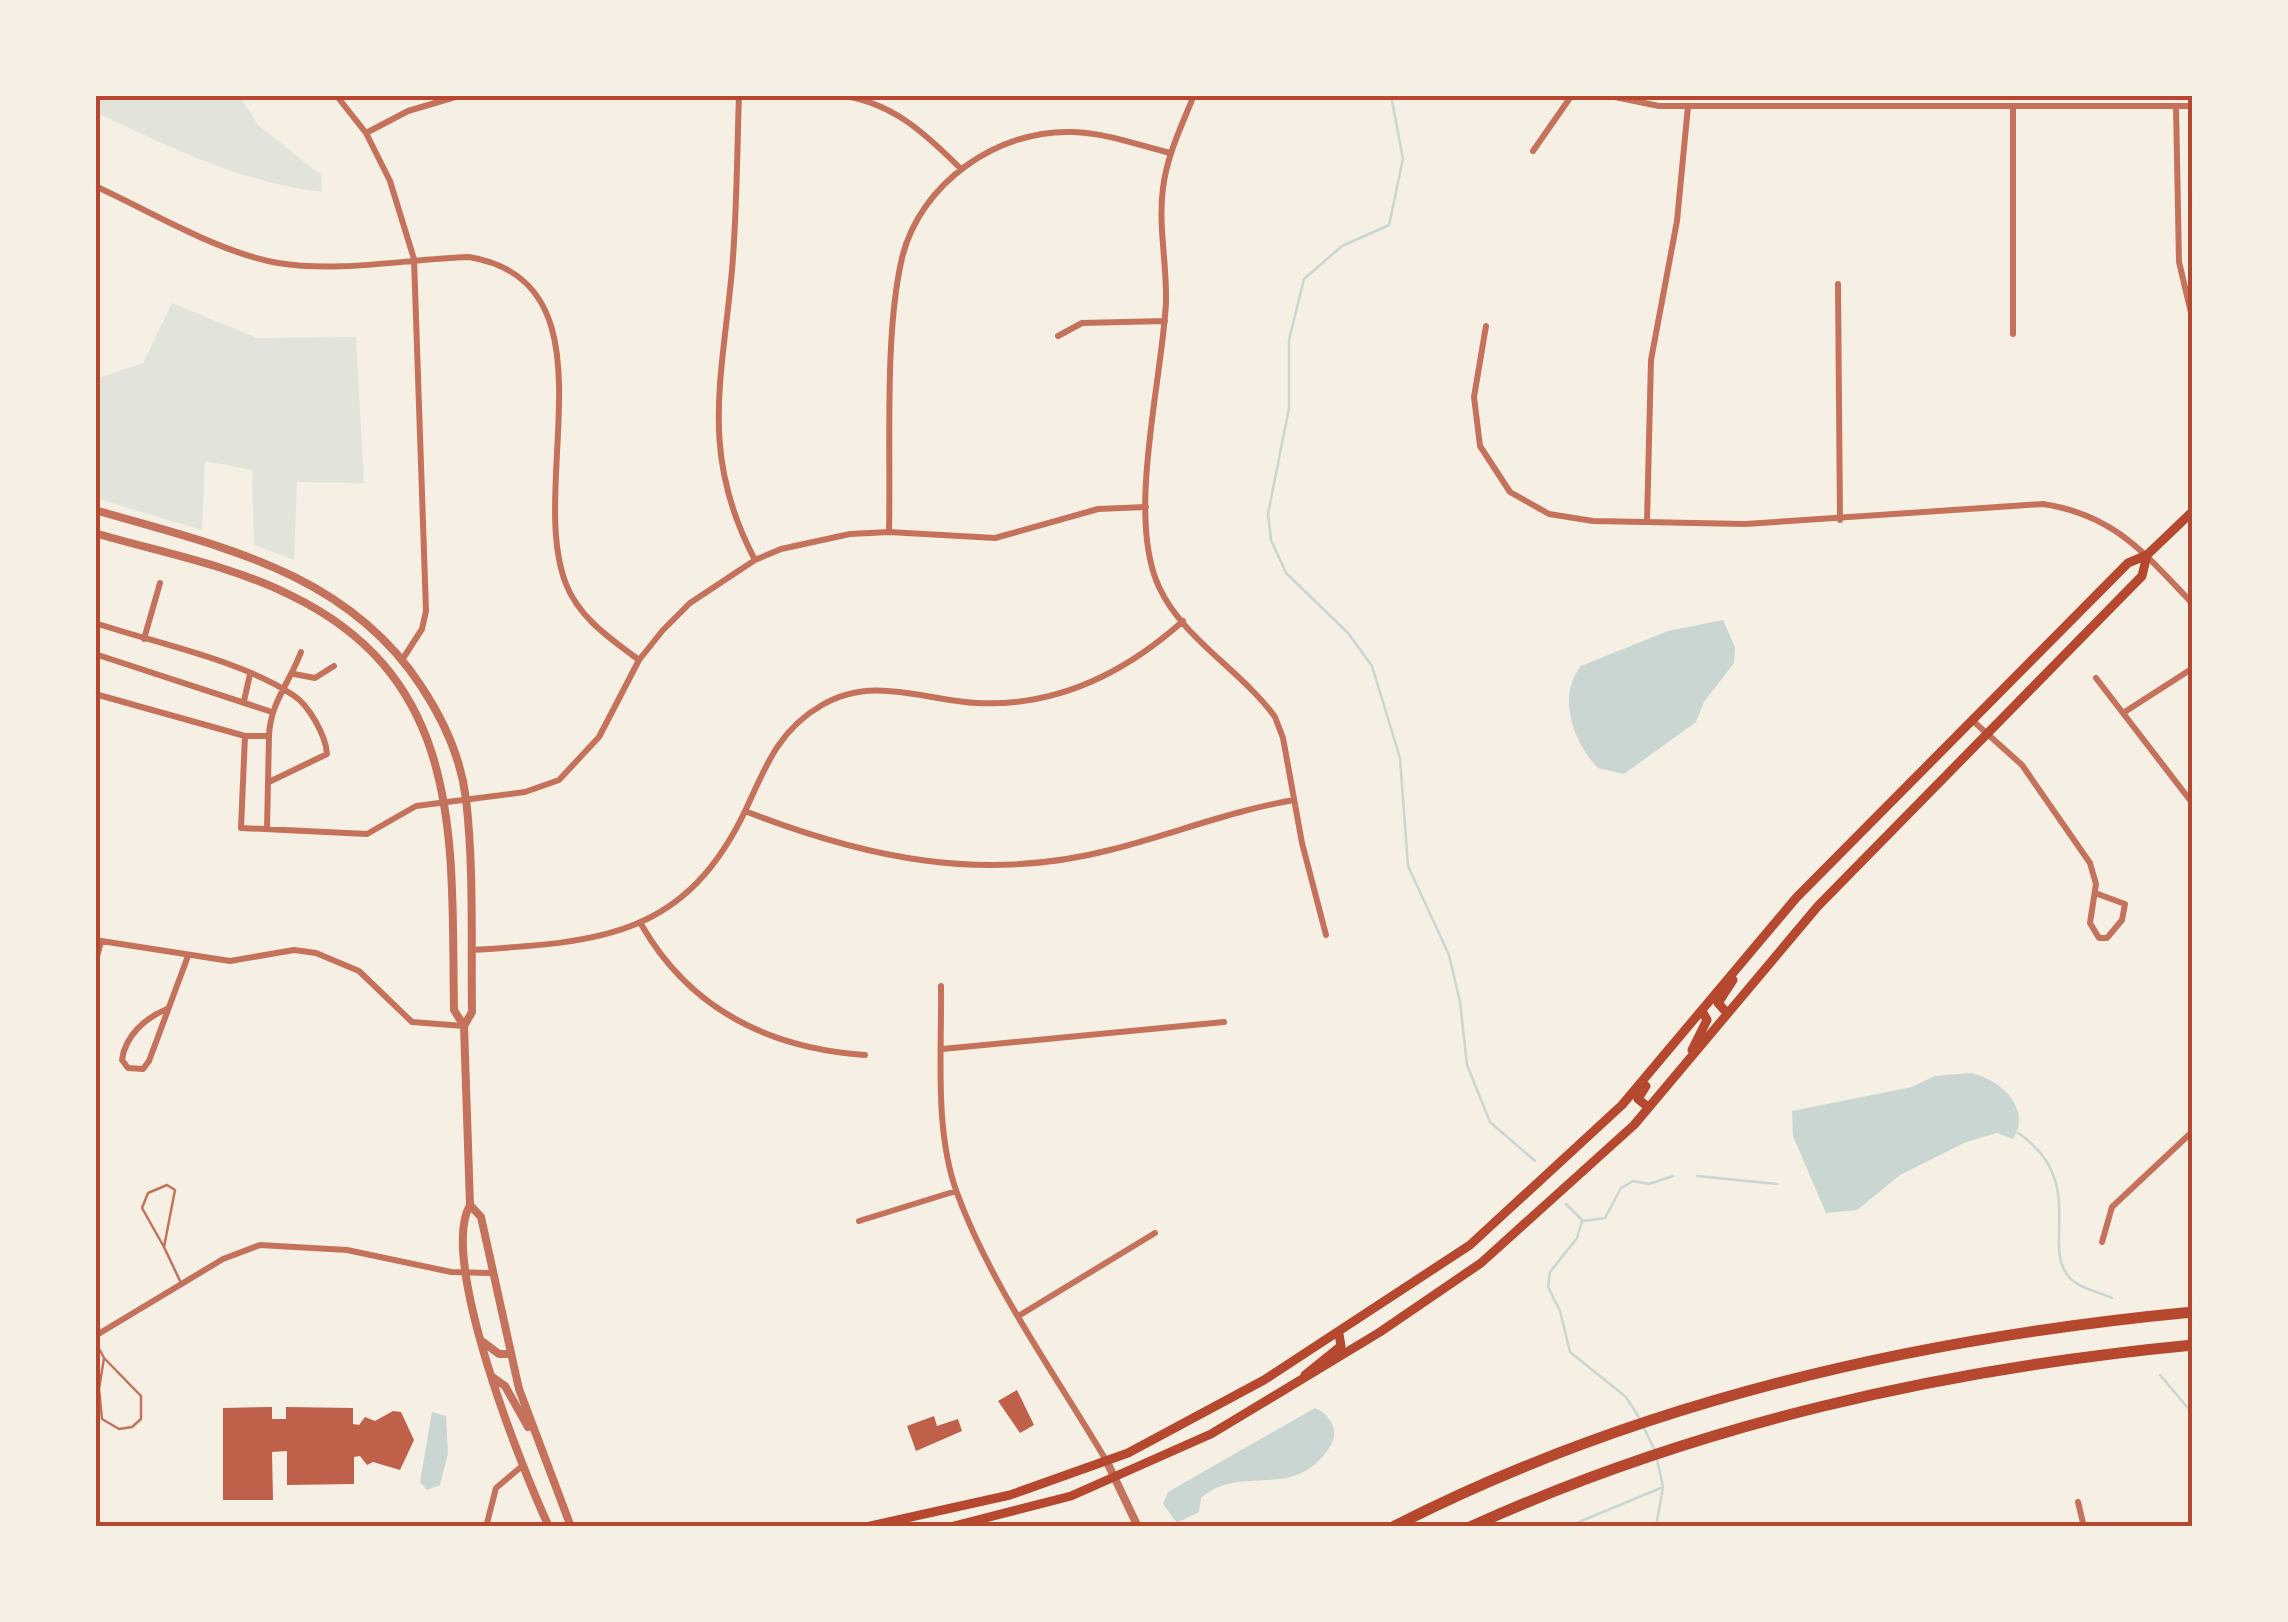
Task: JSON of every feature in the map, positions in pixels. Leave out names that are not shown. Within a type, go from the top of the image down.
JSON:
[{"type":"highway","points":[[1393,1527],[1578,1444],[1746,1391],[2001,1336],[2193,1312]]},
{"type":"highway","points":[[1470,1527],[1622,1462],[1804,1409],[2001,1368],[2193,1346]]},
{"type":"main road","points":[[866,1527],[1010,1495],[1107,1462],[1218,1408],[1339,1334],[1470,1246],[1622,1105],[1796,898],[2128,564],[2147,556],[2193,511]]},
{"type":"main road","points":[[950,1527],[1038,1506],[1114,1479],[1210,1434],[1297,1384],[1481,1263],[1605,1153],[1818,906],[2142,576],[2147,556]]},
{"type":"main road","points":[[1924,769],[1940,783]]},
{"type":"main road","points":[[1727,1013],[1718,1003],[1740,964]]},
{"type":"main road","points":[[1690,1057],[1695,1038],[1708,1020],[1702,1010]]},
{"type":"main road","points":[[1648,1107],[1638,1099],[1660,1062]]},
{"type":"main road","points":[[1297,1384],[1316,1363],[1341,1346],[1339,1334]]},
{"type":"street","points":[[336,95],[366,133],[404,216],[414,259],[426,611],[422,630],[402,660]]},
{"type":"street","points":[[366,133],[408,111],[462,95]]},
{"type":"street","points":[[738,95],[734,252],[719,356],[719,455],[727,500],[755,560]]},
{"type":"street","points":[[836,95],[894,112],[920,128],[961,169]]},
{"type":"street","points":[[1194,95],[1170,153],[1161,231],[1167,279],[1146,506],[1147,554],[1160,588],[1182,621],[1261,698],[1274,717],[1283,738],[1326,936]]},
{"type":"street","points":[[1533,151],[1572,95]]},
{"type":"street","points":[[1605,95],[1639,104],[1688,106],[2193,106]]},
{"type":"street","points":[[1647,522],[1651,360],[1676,221],[1688,106]]},
{"type":"street","points":[[2013,106],[2013,334]]},
{"type":"street","points":[[2176,106],[2178,262],[2193,321]]},
{"type":"street","points":[[889,532],[896,298],[903,254],[937,193],[961,169],[994,148],[1048,132],[1106,136],[1170,153]]},
{"type":"street","points":[[95,186],[245,254],[276,262],[325,266],[414,259],[492,261],[524,278],[542,299],[554,338],[556,521],[565,583],[589,620],[639,660]]},
{"type":"street","points":[[1838,284],[1840,520]]},
{"type":"street","points":[[1058,336],[1082,323],[1165,321]]},
{"type":"street","points":[[1486,326],[1474,421],[1480,446],[1499,480],[1528,504],[1550,514],[1570,519],[1647,522],[1840,520],[2043,504],[2096,517],[2147,556],[2193,604]]},
{"type":"street","points":[[244,736],[241,828],[368,834],[416,806],[525,792],[559,780],[599,737],[639,660],[690,603],[755,560],[809,541],[889,532],[995,538],[1098,508],[1146,506]]},
{"type":"street","points":[[95,510],[295,574],[340,600],[402,660],[445,730],[466,799],[472,1012],[464,1026]]},
{"type":"street","points":[[95,534],[255,580],[318,609],[345,630],[408,698],[429,742],[446,802],[454,1010],[464,1026],[470,1205],[462,1218],[468,1274],[491,1376],[522,1467],[548,1527]]},
{"type":"street","points":[[144,639],[160,583]]},
{"type":"street","points":[[471,950],[581,943],[641,924],[705,873],[723,853],[779,740],[801,719],[842,695],[877,689],[975,703],[1054,696],[1112,674],[1149,651],[1182,621]]},
{"type":"street","points":[[95,622],[250,674],[292,693],[308,710],[327,754],[269,782]]},
{"type":"street","points":[[267,829],[270,711],[294,674],[301,652]]},
{"type":"street","points":[[95,654],[270,711]]},
{"type":"street","points":[[294,674],[315,678],[334,666]]},
{"type":"street","points":[[2124,713],[2193,668]]},
{"type":"street","points":[[244,700],[250,674]]},
{"type":"street","points":[[2096,678],[2193,804]]},
{"type":"street","points":[[95,694],[244,736],[268,736]]},
{"type":"street","points":[[1973,721],[2039,786],[2090,863],[2095,893],[2090,922],[2099,938],[2106,938],[2122,920],[2125,904],[2095,893]]},
{"type":"street","points":[[745,811],[848,849],[894,858],[1018,866],[1112,850],[1241,809],[1294,800]]},
{"type":"street","points":[[641,924],[662,961],[697,996],[735,1021],[792,1046],[865,1054]]},
{"type":"street","points":[[95,964],[98,941],[230,962],[284,951],[316,953],[360,971],[412,1022],[464,1026]]},
{"type":"street","points":[[166,1009],[146,1066],[138,1070],[128,1068],[122,1056],[132,1036],[166,1009],[177,994],[188,956]]},
{"type":"street","points":[[942,986],[945,1130],[956,1192],[1020,1315],[1107,1462],[1138,1527]]},
{"type":"street","points":[[942,1049],[1224,1022]]},
{"type":"street","points":[[2102,1242],[2112,1206],[2193,1131]]},
{"type":"street","points":[[860,1221],[956,1192]]},
{"type":"street","points":[[470,1205],[481,1216],[509,1354],[535,1436],[571,1527]]},
{"type":"street","points":[[1020,1315],[1155,1233]]},
{"type":"street","points":[[95,1339],[239,1251],[270,1244],[347,1250],[468,1274],[490,1273]]},
{"type":"street","points":[[481,1340],[494,1351],[509,1354]]},
{"type":"street","points":[[491,1376],[505,1386],[535,1436]]},
{"type":"street","points":[[486,1527],[496,1488],[522,1467]]},
{"type":"street","points":[[2078,1502],[2084,1527]]},
{"type":"street","points":[[120,1527],[140,1527]]},
{"type":"lane","points":[[164,1247],[176,1200],[175,1190],[167,1185],[148,1193],[142,1208],[182,1284]]},
{"type":"lane","points":[[95,1339],[104,1358],[141,1396],[141,1419],[132,1427],[119,1429],[102,1418],[99,1389],[104,1358]]},
{"type":"shaded area","points":[[95,95],[239,95],[258,125],[321,175],[322,192],[233,172],[178,150],[95,112]]},
{"type":"shaded area","points":[[172,303],[257,338],[356,337],[364,483],[297,482],[294,560],[254,545],[252,470],[205,461],[202,530],[95,498],[95,379],[143,363]]},
{"type":"shaded area","points":[[1723,620],[1735,647],[1734,663],[1704,702],[1696,722],[1624,774],[1598,768],[1582,746],[1571,719],[1570,692],[1581,666],[1668,631]]},
{"type":"shaded area","points":[[1970,1073],[1991,1081],[2016,1105],[2019,1116],[2013,1139],[1997,1133],[1966,1142],[1900,1175],[1857,1210],[1826,1213],[1793,1136],[1792,1111],[1912,1087],[1935,1076]]},
{"type":"shaded area","points":[[1315,1408],[1329,1419],[1334,1433],[1329,1448],[1313,1466],[1282,1479],[1216,1488],[1201,1498],[1199,1512],[1177,1523],[1163,1504],[1168,1492]]},
{"type":"shaded area","points":[[432,1412],[446,1416],[448,1453],[440,1485],[427,1490],[420,1482]]},
{"type":"building","points":[[1017,1390],[1034,1425],[1020,1433],[998,1401]]},
{"type":"building","points":[[272,1407],[272,1419],[286,1419],[286,1407],[353,1408],[353,1424],[359,1425],[365,1417],[375,1421],[393,1411],[401,1412],[414,1440],[400,1470],[373,1462],[367,1465],[360,1456],[354,1457],[354,1484],[287,1485],[287,1451],[272,1452],[273,1500],[223,1500],[223,1408]]},
{"type":"building","points":[[934,1416],[937,1426],[958,1419],[962,1431],[916,1451],[907,1426]]},
{"type":"waterway","points":[[1391,95],[1403,159],[1389,225],[1342,246],[1304,279],[1289,340],[1289,408],[1268,514],[1271,540],[1286,573],[1348,633],[1372,666],[1400,758],[1408,866],[1449,955],[1460,1002],[1467,1065],[1490,1122],[1535,1161]]},
{"type":"waterway","points":[[2018,1133],[2039,1151],[2052,1171],[2058,1191],[2059,1248],[2069,1277],[2112,1298]]},
{"type":"waterway","points":[[1584,1221],[1605,1218],[1621,1188],[1633,1181],[1649,1184],[1673,1176]]},
{"type":"waterway","points":[[1697,1176],[1777,1184]]},
{"type":"waterway","points":[[1566,1204],[1582,1220]]},
{"type":"waterway","points":[[1582,1221],[1577,1238],[1550,1272],[1548,1287],[1560,1311],[1570,1352],[1626,1397],[1640,1419]]},
{"type":"waterway","points":[[2160,1375],[2193,1414]]},
{"type":"waterway","points":[[1643,1426],[1655,1451]]},
{"type":"waterway","points":[[1656,1527],[1663,1487],[1657,1459]]},
{"type":"waterway","points":[[1567,1527],[1663,1487]]}]
